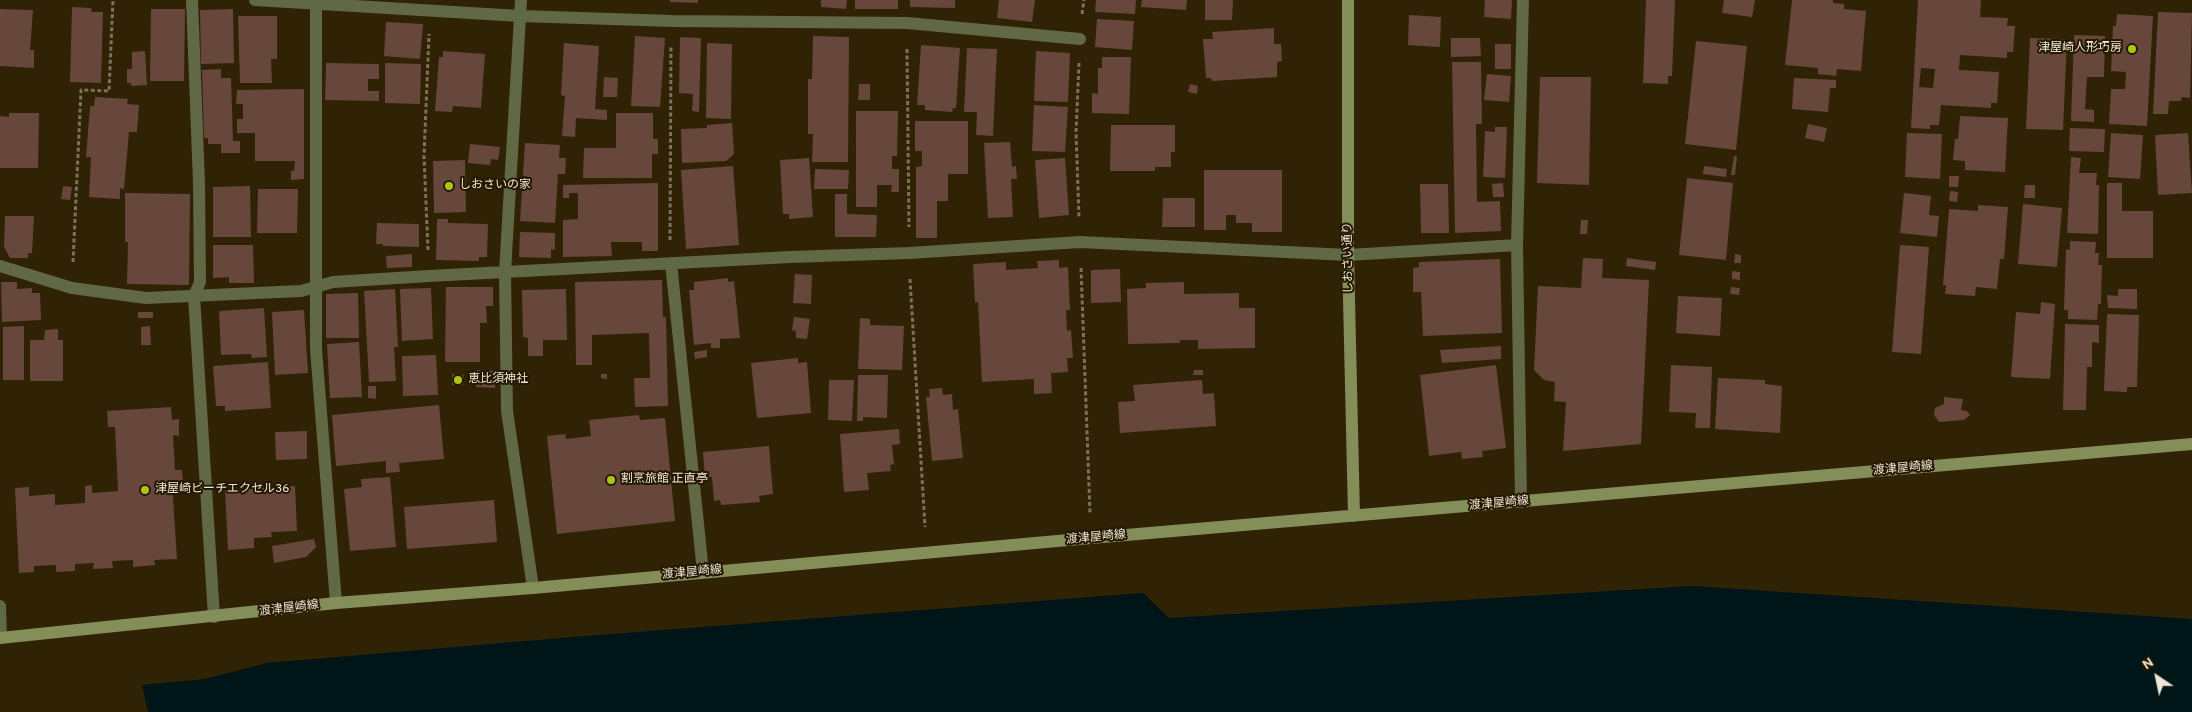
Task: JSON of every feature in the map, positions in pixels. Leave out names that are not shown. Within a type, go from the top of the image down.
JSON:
[{"type":"main road","name":"しおさい通り","points":[[1348,0],[1348,255],[1354,516]]},
{"type":"main road","name":"渡津屋崎線","points":[[1,638],[336,603],[533,588],[2192,444]]},
{"type":"street","points":[[192,0],[199,184],[200,272],[200,282],[194,296],[214,617]]},
{"type":"street","points":[[255,0],[316,2],[520,16],[672,21],[907,23],[1080,39]]},
{"type":"street","points":[[521,0],[505,272],[506,411],[533,588]]},
{"type":"street","points":[[1522,502],[1517,245],[1523,0]]},
{"type":"street","points":[[316,2],[316,349],[336,603]]},
{"type":"street","points":[[0,266],[72,288],[146,298],[302,291],[333,282],[429,276],[909,253],[1080,242],[1348,255],[1517,245]]},
{"type":"street","points":[[671,263],[703,572]]},
{"type":"street","points":[[0,606],[1,638]]},
{"type":"path","points":[[72,288],[81,90],[109,91],[113,0]]},
{"type":"path","points":[[429,276],[424,156],[430,10]]},
{"type":"path","points":[[671,263],[669,221],[672,21]]},
{"type":"path","points":[[907,23],[909,253],[927,553]]},
{"type":"shaded area","points":[[1692,586],[2192,619],[2192,712],[148,712],[142,685],[205,679],[267,663],[573,637],[1143,593],[1169,618]]},
{"type":"building","points":[[670,0],[698,0],[698,3],[670,2]]},
{"type":"building","points":[[821,0],[847,0],[846,9],[821,7]]},
{"type":"building","points":[[855,0],[898,0],[898,9],[855,9]]},
{"type":"building","points":[[910,0],[955,0],[955,8],[910,7]]},
{"type":"building","points":[[999,0],[1035,0],[1032,22],[997,18]]},
{"type":"building","points":[[1096,0],[1136,0],[1135,14],[1095,12]]},
{"type":"building","points":[[1142,0],[1187,0],[1186,10],[1141,7]]},
{"type":"building","points":[[1205,0],[1233,0],[1232,20],[1205,20]]},
{"type":"building","points":[[1485,0],[1512,0],[1511,19],[1484,17]]},
{"type":"building","points":[[1646,0],[1675,0],[1672,76],[1668,76],[1668,84],[1643,83]]},
{"type":"building","points":[[1724,0],[1755,0],[1752,17],[1722,13]]},
{"type":"building","points":[[1792,0],[1833,0],[1833,3],[1844,4],[1844,9],[1866,11],[1861,71],[1837,69],[1836,76],[1818,74],[1818,68],[1785,65]]},
{"type":"building","points":[[1918,0],[1981,0],[1980,17],[2008,18],[2007,26],[2015,26],[2013,52],[2007,52],[2007,58],[1960,55],[1959,70],[1999,72],[1997,103],[1991,103],[1991,108],[1941,105],[1939,125],[1930,125],[1930,129],[1911,128]],"holes":[[[1921,68],[1935,69],[1933,88],[1919,87]]]},
{"type":"building","points":[[72,7],[91,8],[92,12],[103,12],[101,83],[70,82]]},
{"type":"building","points":[[0,9],[33,10],[30,50],[34,50],[34,68],[0,66]]},
{"type":"building","points":[[151,9],[185,9],[184,81],[150,81]]},
{"type":"building","points":[[233,9],[234,63],[201,64],[200,10]]},
{"type":"building","points":[[2158,12],[2192,13],[2190,98],[2182,97],[2181,101],[2169,101],[2168,114],[2153,114]]},
{"type":"building","name":"津屋崎人形巧房","points":[[2117,14],[2153,16],[2147,126],[2109,124],[2111,89],[2125,89],[2126,72],[2111,71],[2113,26],[2116,26]]},
{"type":"building","points":[[1409,15],[1441,17],[1440,47],[1408,45]]},
{"type":"building","points":[[238,16],[277,16],[277,59],[271,59],[272,83],[240,83]]},
{"type":"building","points":[[1097,19],[1134,21],[1132,50],[1095,47]]},
{"type":"building","points":[[386,22],[423,24],[420,59],[384,56]]},
{"type":"building","points":[[1274,28],[1274,44],[1281,44],[1282,61],[1277,62],[1277,77],[1212,81],[1211,78],[1206,78],[1203,39],[1213,39],[1212,32]]},
{"type":"building","points":[[2074,35],[2105,36],[2104,77],[2087,77],[2085,109],[2094,110],[2094,122],[2071,121]]},
{"type":"building","points":[[635,36],[665,38],[660,107],[631,106]]},
{"type":"building","points":[[813,36],[849,37],[848,162],[812,162],[813,134],[808,134],[808,79],[812,79]]},
{"type":"building","points":[[680,37],[701,38],[699,112],[692,111],[693,94],[679,93]]},
{"type":"building","points":[[1451,38],[1480,38],[1481,56],[1451,57]]},
{"type":"building","points":[[2030,38],[2067,39],[2063,130],[2026,129]]},
{"type":"building","points":[[1696,41],[1747,46],[1736,150],[1685,144]]},
{"type":"building","points":[[564,43],[599,46],[595,109],[607,110],[607,120],[576,118],[575,137],[562,136],[565,96],[561,95]]},
{"type":"building","points":[[707,43],[732,44],[731,119],[706,118]]},
{"type":"building","points":[[1495,44],[1511,44],[1511,69],[1495,69]]},
{"type":"building","points":[[921,45],[960,48],[956,108],[953,108],[952,112],[925,110],[925,105],[917,105]]},
{"type":"building","points":[[967,48],[997,49],[993,136],[976,135],[977,112],[964,112]]},
{"type":"building","points":[[145,51],[147,85],[131,86],[131,83],[127,83],[127,69],[132,69],[132,52]]},
{"type":"building","points":[[443,51],[485,54],[481,108],[453,106],[452,112],[435,111],[439,57],[443,57]]},
{"type":"building","points":[[1036,51],[1070,53],[1068,102],[1034,101]]},
{"type":"building","points":[[1102,57],[1131,57],[1129,114],[1092,113],[1092,93],[1098,94],[1098,68],[1102,68]]},
{"type":"building","points":[[1452,62],[1481,62],[1482,124],[1476,124],[1477,202],[1500,201],[1501,231],[1455,233]]},
{"type":"building","points":[[326,63],[379,64],[379,79],[368,79],[368,91],[379,91],[379,101],[325,100]]},
{"type":"building","points":[[385,63],[421,64],[420,104],[385,103]]},
{"type":"building","points":[[221,69],[221,78],[231,78],[233,141],[240,141],[240,153],[221,153],[221,144],[208,144],[208,138],[204,138],[202,70]]},
{"type":"building","points":[[1487,74],[1511,76],[1509,102],[1484,100]]},
{"type":"building","points":[[604,77],[618,78],[617,97],[603,97]]},
{"type":"building","points":[[1540,77],[1591,77],[1589,185],[1537,183]]},
{"type":"building","points":[[1794,78],[1836,80],[1836,88],[1830,88],[1828,112],[1792,109]]},
{"type":"building","points":[[859,84],[870,84],[870,100],[858,100]]},
{"type":"building","points":[[1190,84],[1198,86],[1197,94],[1188,92]]},
{"type":"building","points":[[304,89],[304,179],[291,180],[291,171],[294,171],[295,161],[255,161],[255,133],[237,133],[237,119],[243,119],[243,104],[236,104],[237,90]]},
{"type":"building","points":[[95,97],[128,99],[127,104],[139,105],[137,132],[129,132],[124,189],[120,188],[120,199],[89,197],[91,157],[86,157],[90,106],[94,106]]},
{"type":"building","points":[[1034,105],[1068,107],[1065,152],[1032,151]]},
{"type":"building","points":[[856,111],[898,111],[897,156],[892,156],[892,169],[899,169],[899,192],[891,192],[892,185],[877,185],[877,207],[856,207]]},
{"type":"building","points":[[9,113],[39,113],[38,168],[0,168],[0,116],[9,117]]},
{"type":"building","points":[[616,113],[653,113],[653,139],[658,139],[658,154],[652,154],[652,178],[583,178],[584,148],[616,148]]},
{"type":"building","points":[[1960,116],[2008,118],[2005,172],[1965,170],[1965,161],[1953,160],[1955,139],[1958,139]]},
{"type":"building","points":[[915,121],[968,121],[968,174],[948,174],[948,201],[937,201],[937,238],[916,238],[916,167],[922,166],[922,151],[915,151]]},
{"type":"building","points":[[732,123],[734,154],[726,161],[682,163],[681,129],[707,128],[707,125]]},
{"type":"building","points":[[1808,124],[1827,128],[1824,142],[1805,138]]},
{"type":"building","points":[[1111,125],[1175,125],[1175,152],[1171,152],[1171,167],[1155,167],[1155,171],[1110,171]]},
{"type":"building","points":[[1495,127],[1507,127],[1505,178],[1483,177],[1485,131],[1495,132]]},
{"type":"building","points":[[2070,128],[2105,129],[2104,152],[2069,151]]},
{"type":"building","points":[[1907,133],[1942,134],[1940,179],[1905,177]]},
{"type":"building","points":[[2111,133],[2143,135],[2140,179],[2108,177]]},
{"type":"building","points":[[2188,133],[2192,193],[2158,195],[2155,135]]},
{"type":"building","points":[[1010,142],[1012,167],[1016,166],[1017,179],[1011,179],[1013,217],[988,218],[984,143]]},
{"type":"building","points":[[525,143],[560,145],[559,158],[566,158],[565,174],[558,174],[555,223],[520,221]]},
{"type":"building","points":[[470,144],[500,147],[498,160],[491,159],[490,165],[468,163]]},
{"type":"building","points":[[1734,156],[1737,156],[1735,175],[1731,175]]},
{"type":"building","points":[[2071,157],[2081,158],[2079,173],[2097,173],[2096,185],[2099,185],[2098,234],[2067,233]]},
{"type":"building","points":[[809,158],[813,217],[789,219],[789,214],[783,214],[780,160]]},
{"type":"building","points":[[1065,158],[1069,215],[1039,218],[1035,160]]},
{"type":"building","name":"しおさいの家","points":[[465,160],[466,212],[434,213],[433,161]]},
{"type":"building","points":[[733,166],[739,245],[686,249],[681,170]]},
{"type":"building","points":[[1704,166],[1727,169],[1726,177],[1703,174]]},
{"type":"building","points":[[815,169],[849,170],[848,189],[814,189]]},
{"type":"building","points":[[1204,170],[1282,170],[1282,232],[1252,232],[1252,223],[1236,223],[1236,215],[1226,215],[1226,230],[1204,230]]},
{"type":"building","points":[[1949,176],[1959,176],[1958,187],[1949,187]]},
{"type":"building","points":[[1687,178],[1733,183],[1726,260],[1679,255]]},
{"type":"building","points":[[658,183],[658,251],[642,251],[642,242],[611,242],[612,256],[563,257],[563,220],[578,219],[578,193],[569,193],[569,198],[563,198],[563,185]]},
{"type":"building","points":[[1503,183],[1504,197],[1493,197],[1492,184]]},
{"type":"building","points":[[2107,183],[2122,183],[2122,211],[2153,211],[2153,258],[2107,258]]},
{"type":"building","points":[[1420,184],[1448,184],[1449,233],[1421,233]]},
{"type":"building","points":[[2025,185],[2035,185],[2035,198],[2024,198]]},
{"type":"building","points":[[63,186],[72,187],[70,200],[61,199]]},
{"type":"building","points":[[250,186],[251,237],[213,237],[213,187]]},
{"type":"building","points":[[258,189],[298,189],[297,233],[257,233]]},
{"type":"building","points":[[1950,191],[1958,192],[1957,202],[1949,201]]},
{"type":"building","points":[[125,193],[190,194],[189,285],[127,284],[128,242],[125,242]]},
{"type":"building","points":[[1904,193],[1931,196],[1929,215],[1939,216],[1937,237],[1900,233]]},
{"type":"building","points":[[835,194],[847,194],[847,214],[877,215],[876,237],[835,237]]},
{"type":"building","points":[[1163,198],[1195,198],[1195,227],[1162,227]]},
{"type":"building","points":[[2023,204],[2062,208],[2057,267],[2018,264]]},
{"type":"building","points":[[1978,205],[2008,207],[2004,259],[2000,259],[1997,289],[1976,287],[1975,296],[1945,294],[1946,285],[1943,285],[1949,209],[1978,211]]},
{"type":"building","points":[[5,216],[34,216],[32,253],[28,253],[28,258],[10,258],[4,247]]},
{"type":"building","points":[[437,219],[448,219],[448,223],[488,224],[487,257],[479,257],[479,261],[436,260]]},
{"type":"building","points":[[1581,220],[1588,220],[1587,234],[1580,234]]},
{"type":"building","points":[[377,223],[419,224],[419,247],[383,246],[383,244],[376,244]]},
{"type":"building","points":[[520,232],[555,233],[555,250],[551,249],[551,258],[519,257]]},
{"type":"building","points":[[2070,241],[2096,242],[2095,253],[2099,253],[2098,265],[2102,265],[2101,304],[2098,304],[2097,320],[2068,319],[2068,310],[2064,310],[2066,249],[2070,250]]},
{"type":"building","points":[[213,245],[253,245],[254,283],[229,283],[229,277],[213,278]]},
{"type":"building","points":[[1900,245],[1929,247],[1921,354],[1892,352]]},
{"type":"building","points":[[412,254],[412,267],[387,268],[386,256]]},
{"type":"building","points":[[1735,254],[1741,255],[1741,263],[1734,263]]},
{"type":"building","points":[[1583,258],[1603,259],[1602,278],[1649,280],[1641,444],[1563,451],[1566,402],[1554,401],[1555,382],[1544,380],[1534,370],[1538,286],[1581,288]]},
{"type":"building","points":[[1627,258],[1656,262],[1655,270],[1626,266]]},
{"type":"building","points":[[1500,259],[1502,333],[1423,336],[1421,292],[1413,292],[1413,268],[1419,267],[1419,262]]},
{"type":"building","points":[[1059,260],[1059,268],[1068,267],[1070,310],[1066,310],[1067,331],[1071,330],[1073,358],[1067,358],[1068,372],[1051,373],[1052,393],[1034,394],[1034,379],[982,382],[978,302],[975,303],[973,264],[1006,262],[1006,270],[1038,268],[1037,261]]},
{"type":"building","points":[[1120,269],[1121,302],[1091,303],[1091,270]]},
{"type":"building","points":[[1732,271],[1740,272],[1740,280],[1732,279]]},
{"type":"building","points":[[795,274],[812,275],[811,304],[793,303]]},
{"type":"building","points":[[728,278],[728,282],[734,281],[740,338],[720,339],[720,348],[711,348],[711,343],[694,345],[689,290],[694,290],[694,282]]},
{"type":"building","points":[[662,280],[663,317],[666,317],[668,406],[635,407],[634,378],[650,378],[649,333],[592,335],[592,365],[576,365],[575,282]]},
{"type":"building","points":[[1,282],[17,282],[17,289],[32,288],[32,293],[40,293],[41,320],[2,322]]},
{"type":"building","points":[[1184,282],[1184,294],[1239,293],[1239,308],[1255,308],[1255,348],[1198,349],[1198,340],[1180,340],[1180,343],[1128,344],[1127,289],[1146,288],[1146,283]]},
{"type":"building","points":[[446,287],[493,287],[493,306],[486,306],[487,323],[480,323],[480,362],[445,362]]},
{"type":"building","points":[[1731,287],[1740,288],[1739,295],[1730,294]]},
{"type":"building","points":[[431,288],[433,339],[402,341],[400,289]]},
{"type":"building","points":[[395,289],[398,347],[394,347],[396,381],[369,382],[364,291]]},
{"type":"building","points":[[566,289],[567,340],[543,340],[543,356],[528,356],[528,338],[523,337],[522,290]]},
{"type":"building","points":[[2118,289],[2137,289],[2137,309],[2108,308],[2107,295],[2118,296]]},
{"type":"building","points":[[358,293],[359,338],[326,338],[326,294]]},
{"type":"building","points":[[1678,296],[1722,298],[1720,336],[1676,333]]},
{"type":"building","points":[[2041,302],[2055,304],[2050,379],[2011,377],[2016,312],[2040,314]]},
{"type":"building","points":[[264,308],[267,357],[252,358],[251,354],[221,355],[219,311]]},
{"type":"building","points":[[304,310],[308,373],[275,375],[272,312]]},
{"type":"building","points":[[138,312],[153,312],[153,318],[138,318]]},
{"type":"building","points":[[2107,314],[2139,315],[2137,387],[2127,387],[2127,392],[2104,391]]},
{"type":"building","points":[[794,317],[810,319],[807,339],[796,338],[796,331],[792,330]]},
{"type":"building","points":[[860,318],[870,319],[870,325],[904,326],[902,370],[858,369]]},
{"type":"building","points":[[2065,324],[2099,325],[2099,343],[2092,342],[2092,367],[2087,367],[2086,410],[2063,410]]},
{"type":"building","points":[[24,326],[24,380],[3,380],[3,327]]},
{"type":"building","points":[[150,326],[151,345],[141,345],[141,327]]},
{"type":"building","points":[[58,329],[58,340],[63,340],[63,381],[30,381],[30,340],[44,340],[45,330]]},
{"type":"building","points":[[359,342],[362,397],[330,398],[327,344]]},
{"type":"building","points":[[1501,346],[1501,359],[1442,363],[1440,350]]},
{"type":"building","points":[[707,350],[707,357],[695,359],[694,352]]},
{"type":"building","points":[[436,355],[438,395],[403,396],[402,356]]},
{"type":"building","points":[[798,358],[798,363],[807,362],[811,413],[757,418],[751,363]]},
{"type":"building","points":[[268,362],[271,408],[225,411],[225,406],[216,406],[213,366]]},
{"type":"building","points":[[1496,365],[1506,448],[1482,451],[1483,457],[1462,459],[1461,452],[1429,456],[1420,375]]},
{"type":"building","points":[[1671,365],[1712,367],[1710,428],[1695,428],[1696,413],[1669,412]]},
{"type":"building","points":[[477,370],[496,371],[495,388],[476,387]]},
{"type":"building","points":[[1194,370],[1203,370],[1203,375],[1193,375]]},
{"type":"building","name":"恵比須神社","points":[[452,374],[464,375],[463,385],[452,385]]},
{"type":"building","points":[[601,374],[607,374],[607,379],[601,378]]},
{"type":"building","points":[[858,375],[888,375],[887,418],[863,417],[863,421],[857,421]]},
{"type":"building","points":[[1718,378],[1765,380],[1765,384],[1782,386],[1780,433],[1715,429]]},
{"type":"building","points":[[829,380],[854,380],[852,421],[828,420]]},
{"type":"building","points":[[1202,380],[1203,394],[1214,393],[1216,426],[1120,433],[1118,402],[1135,401],[1133,385]]},
{"type":"building","points":[[368,386],[376,386],[376,399],[368,398]]},
{"type":"building","points":[[942,388],[943,395],[952,394],[953,410],[958,409],[963,458],[932,461],[926,397],[930,397],[929,389]]},
{"type":"building","points":[[1944,397],[1963,399],[1961,410],[1967,411],[1970,415],[1964,420],[1939,422],[1934,415],[1935,408],[1944,404]]},
{"type":"building","points":[[439,405],[444,459],[399,463],[400,472],[386,473],[386,461],[336,466],[332,415]]},
{"type":"building","name":"津屋崎ビーチエクセル36","points":[[171,407],[172,420],[179,419],[179,436],[173,435],[175,470],[182,470],[183,482],[172,483],[177,559],[154,560],[155,565],[133,567],[133,560],[112,561],[113,568],[93,569],[94,563],[75,564],[75,571],[56,572],[56,565],[34,566],[34,572],[19,573],[15,488],[29,487],[29,496],[55,494],[55,505],[85,503],[85,486],[92,485],[92,493],[118,491],[115,427],[108,427],[107,411]]},
{"type":"building","name":"割烹旅館 正直亭","points":[[639,415],[640,420],[665,418],[675,521],[557,534],[547,436],[565,434],[566,439],[591,436],[589,420]]},
{"type":"building","points":[[899,429],[900,444],[892,445],[894,464],[890,465],[891,471],[867,473],[869,490],[844,492],[840,434]]},
{"type":"building","points":[[307,431],[307,459],[276,460],[275,432]]},
{"type":"building","points":[[769,446],[773,494],[759,496],[760,502],[721,505],[720,500],[714,501],[712,477],[705,478],[703,452]]},
{"type":"building","points":[[390,477],[396,547],[350,551],[344,489],[362,487],[361,479]]},
{"type":"building","points":[[295,486],[297,531],[271,532],[272,537],[254,538],[254,548],[228,550],[225,490]]},
{"type":"building","points":[[494,500],[497,542],[407,549],[404,507]]},
{"type":"building","points":[[314,539],[316,547],[306,557],[274,563],[272,546]]},
{"type":"place","name":"津屋崎人形巧房","points":[[2132,49]]},
{"type":"place","name":"しおさいの家","points":[[449,186]]},
{"type":"place","name":"恵比須神社","points":[[458,380]]},
{"type":"place","name":"割烹旅館 正直亭","points":[[611,480]]},
{"type":"place","name":"津屋崎ビーチエクセル36","points":[[145,490]]}]
